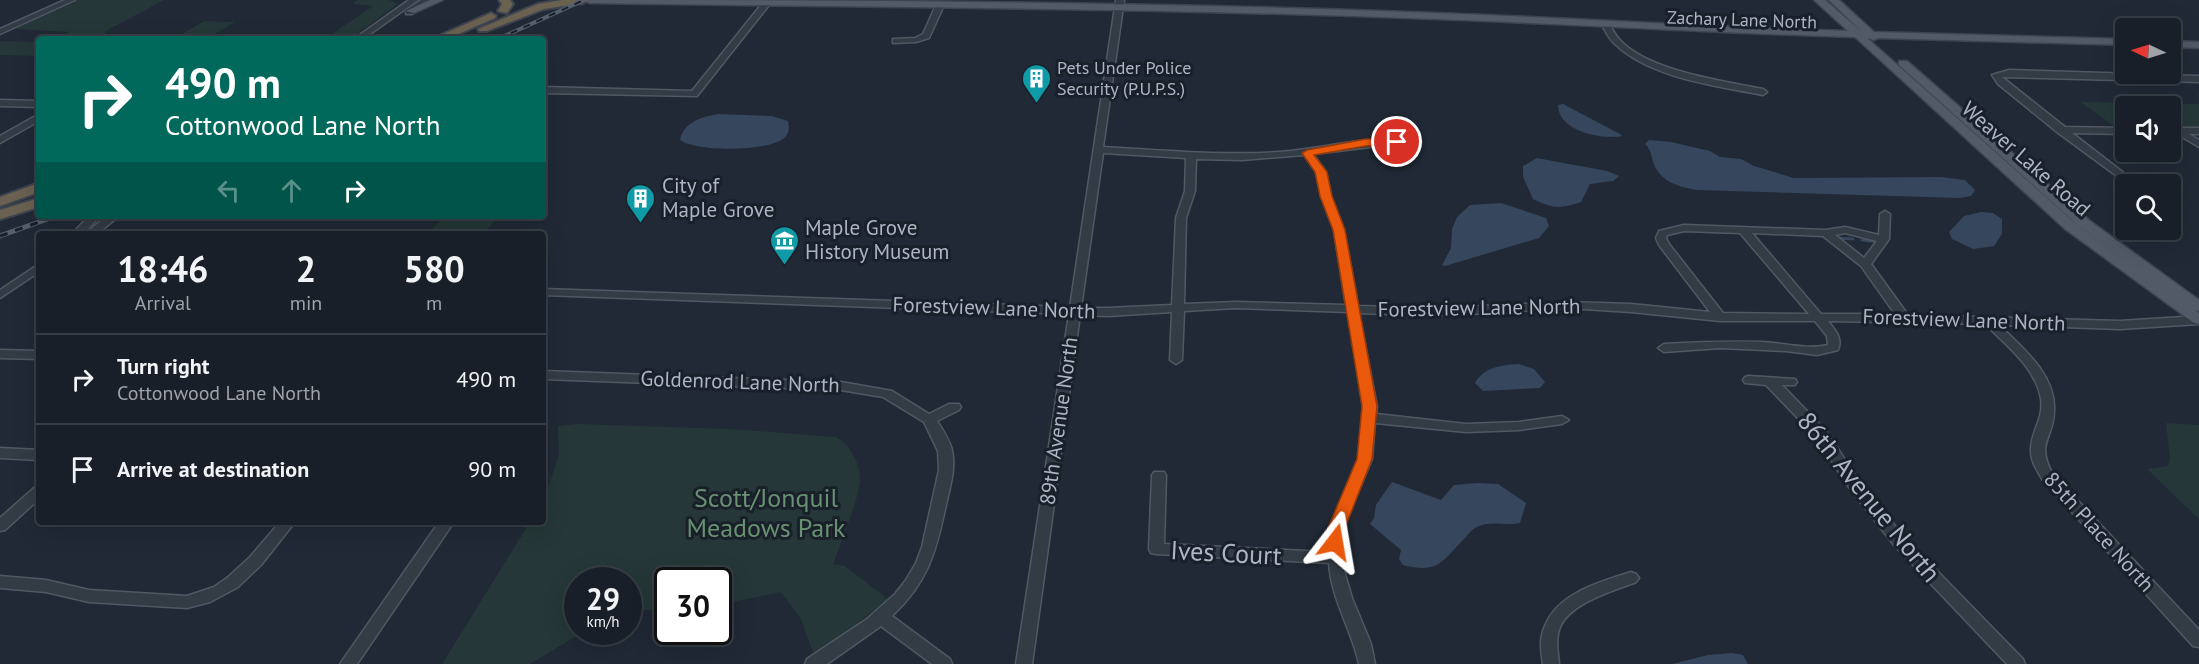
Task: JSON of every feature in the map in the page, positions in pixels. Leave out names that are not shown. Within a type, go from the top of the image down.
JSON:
[{"type":"highway","points":[[444,36],[504,5],[528,0]]},
{"type":"highway","points":[[466,36],[547,0]]},
{"type":"highway","points":[[483,28],[542,6],[583,0]]},
{"type":"highway","points":[[0,204],[36,188]]},
{"type":"highway","points":[[0,204],[36,193]]},
{"type":"highway","points":[[0,217],[36,204]]},
{"type":"main road","points":[[405,6],[438,0]]},
{"type":"main road","name":"Zachary Lane North","points":[[590,0],[684,2],[712,0],[1035,7],[1119,6],[2115,48]]},
{"type":"main road","points":[[1819,0],[1867,38]]},
{"type":"main road","points":[[1834,0],[1867,38]]},
{"type":"main road","name":"Zachary Lane North","points":[[1608,28],[1662,33],[2115,42]]},
{"type":"main road","points":[[1662,33],[1704,33],[1714,30]]},
{"type":"main road","name":"Weaver Lake Road","points":[[1867,38],[2085,224],[2199,307]]},
{"type":"main road","name":"Weaver Lake Road","points":[[1867,38],[2070,226],[2199,320]]},
{"type":"main road","points":[[2181,44],[2199,45]]},
{"type":"main road","points":[[2181,50],[2199,51]]},
{"type":"street","points":[[0,32],[71,0]]},
{"type":"street","points":[[362,36],[414,0]]},
{"type":"street","points":[[374,36],[405,6],[426,0]]},
{"type":"street","points":[[546,90],[694,94],[768,1]]},
{"type":"street","points":[[896,40],[916,40],[926,36],[940,5]]},
{"type":"street","name":"89th Avenue North","points":[[1024,664],[1119,6]]},
{"type":"street","points":[[1608,28],[1620,45],[1658,65],[1707,80],[1763,92]]},
{"type":"street","points":[[2118,174],[2060,130],[2001,82],[1996,75],[2009,73],[2199,79]]},
{"type":"street","points":[[0,103],[36,104]]},
{"type":"street","points":[[0,140],[36,119]]},
{"type":"street","points":[[2060,130],[2115,131]]},
{"type":"street","points":[[2181,131],[2199,131]]},
{"type":"street","points":[[2181,134],[2199,144]]},
{"type":"street","points":[[1098,150],[1259,157],[1307,153],[1366,143],[1418,142]]},
{"type":"street","points":[[1307,153],[1321,172],[1326,196],[1339,230],[1366,381],[1370,418],[1365,459],[1336,528],[1334,558],[1344,598],[1363,644],[1366,664]]},
{"type":"street","points":[[1176,360],[1180,218],[1190,191],[1191,155]]},
{"type":"street","points":[[1865,264],[1876,253],[1884,239],[1885,214]]},
{"type":"street","points":[[80,231],[92,219]]},
{"type":"street","points":[[94,231],[110,219]]},
{"type":"street","points":[[1720,317],[1661,238],[1663,233],[1672,229],[1826,233],[1845,230],[1884,239]]},
{"type":"street","points":[[1664,348],[1720,344],[1827,350],[1834,347],[1835,342],[1817,317],[1744,230]]},
{"type":"street","points":[[1826,233],[1865,264],[1904,318]]},
{"type":"street","points":[[0,295],[36,272]]},
{"type":"street","name":"Forestview Lane North","points":[[546,292],[1135,312],[1236,305],[1459,312],[1545,305],[1598,306],[1720,317],[1904,318],[2120,325],[2199,320]]},
{"type":"street","name":"85th Place North","points":[[1989,321],[2028,362],[2043,387],[2048,412],[2036,447],[2040,464],[2047,476],[2199,641]]},
{"type":"street","points":[[0,354],[36,356]]},
{"type":"street","name":"Goldenrod Lane North","points":[[546,375],[841,386],[887,394],[929,419]]},
{"type":"street","points":[[1749,380],[1791,382]]},
{"type":"street","name":"86th Avenue North","points":[[1770,381],[1822,435],[1855,486],[1899,541],[2018,664]]},
{"type":"street","points":[[813,664],[880,616],[905,594],[920,573],[928,550],[948,464],[947,449],[941,435],[929,419],[954,407]]},
{"type":"street","points":[[1370,418],[1466,428],[1519,426],[1562,420]]},
{"type":"street","points":[[0,453],[36,455]]},
{"type":"street","name":"Ives Court","points":[[1159,475],[1156,549],[1334,558]]},
{"type":"street","points":[[0,526],[36,494]]},
{"type":"street","points":[[0,582],[46,586],[89,596],[187,602],[210,596],[240,579],[285,525]]},
{"type":"street","points":[[348,664],[445,525]]},
{"type":"street","points":[[1551,664],[1548,636],[1554,621],[1564,609],[1631,578]]},
{"type":"street","points":[[880,616],[944,664]]},
{"type":"green space","points":[[78,0],[164,0],[104,32],[109,36],[62,36],[69,32],[15,29]]},
{"type":"green space","points":[[357,0],[389,0],[398,4],[354,36],[329,36],[373,6],[353,4]]},
{"type":"green space","points":[[204,21],[235,22],[211,36],[178,36]]},
{"type":"green space","points":[[0,41],[36,42],[36,56],[0,55]]},
{"type":"green space","points":[[2081,102],[2115,103],[2115,127]]},
{"type":"green space","points":[[2181,104],[2199,104],[2199,128],[2181,128]]},
{"type":"green space","points":[[443,219],[496,219],[486,231],[429,231]]},
{"type":"green space","points":[[2166,423],[2199,425],[2199,519],[2147,469],[2168,466],[2170,459]]},
{"type":"green space","name":"Scott/Jonquil Meadows Park","points":[[578,424],[731,429],[836,437],[846,444],[853,455],[860,479],[853,508],[833,564],[845,566],[889,600],[814,655],[801,619],[781,592],[732,602],[732,567],[654,567],[654,610],[642,610],[642,567],[564,567],[564,643],[530,664],[442,664],[528,525],[546,525],[546,493],[559,455],[558,426]]},
{"type":"water","points":[[1563,104],[1622,136],[1593,135],[1582,132],[1565,121],[1560,114],[1558,105]]},
{"type":"water","points":[[718,114],[772,116],[788,121],[789,128],[786,136],[776,143],[749,148],[701,147],[680,140],[685,129],[694,121]]},
{"type":"water","points":[[1649,140],[1671,142],[1710,151],[1720,157],[1741,159],[1754,166],[1794,178],[1941,177],[1965,180],[1975,190],[1971,196],[1960,198],[1697,190],[1677,185],[1660,174],[1645,144]]},
{"type":"water","points":[[1537,158],[1607,171],[1619,176],[1613,181],[1590,184],[1581,202],[1562,207],[1546,205],[1533,199],[1523,177],[1523,166]]},
{"type":"water","points":[[1501,203],[1546,218],[1549,226],[1539,238],[1442,265],[1451,248],[1452,229],[1457,217],[1470,205]]},
{"type":"water","points":[[1981,212],[1993,213],[2002,219],[2002,234],[1994,246],[1973,249],[1952,239],[1949,232],[1964,216]]},
{"type":"water","points":[[1519,364],[1534,369],[1545,382],[1540,388],[1483,391],[1475,383],[1488,370]]},
{"type":"water","points":[[1392,482],[1441,500],[1454,485],[1498,484],[1526,503],[1520,523],[1480,526],[1472,530],[1438,564],[1432,567],[1415,567],[1403,565],[1399,559],[1401,550],[1370,524],[1374,518],[1376,505]]},
{"type":"water","points":[[1732,653],[1743,655],[1748,664],[1672,664],[1708,655]]},
{"type":"waterway","points":[[1835,238],[1853,239]]},
{"type":"waterway","points":[[1862,240],[1879,242]]},
{"type":"railway","points":[[505,36],[584,0]]},
{"type":"railway","points":[[0,236],[48,219]]},
{"type":"place","name":"Pets Under Police Security (P.U.P.S.)","points":[[1036,104]]},
{"type":"place","name":"City of Maple Grove","points":[[641,224]]},
{"type":"place","name":"Maple Grove History Museum","points":[[784,266]]},
{"type":"route","points":[[1335,542],[1336,528],[1365,459],[1370,406],[1339,230],[1326,196],[1321,172],[1307,153],[1366,143],[1397,142]]}]
